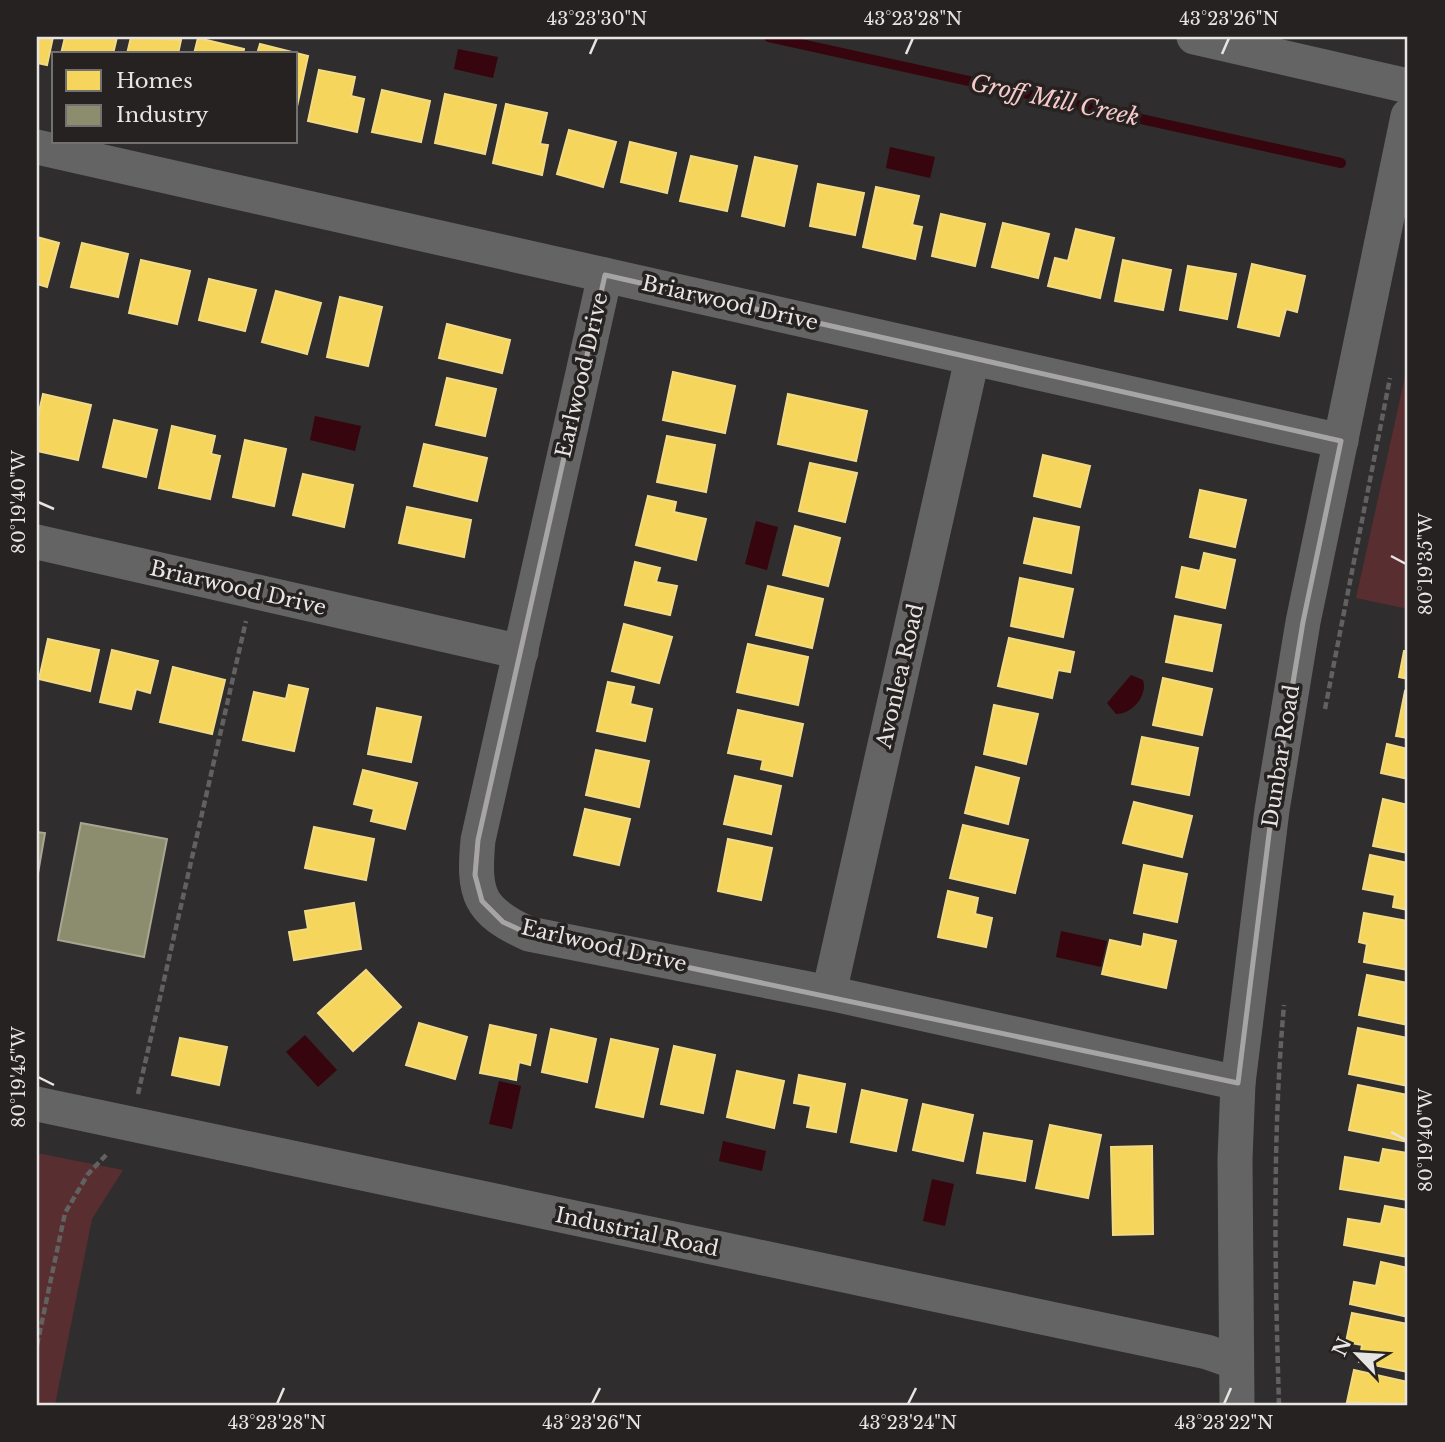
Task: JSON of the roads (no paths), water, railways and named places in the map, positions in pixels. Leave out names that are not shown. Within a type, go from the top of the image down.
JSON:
[{"type":"street","points":[[1195,37],[1408,86]]},
{"type":"street","name":"Dunbar Road","points":[[1237,1405],[1238,1083],[1274,797],[1303,622],[1408,116]]},
{"type":"street","name":"Briarwood Drive","points":[[37,147],[1341,441]]},
{"type":"street","name":"Earlwood Drive","points":[[605,275],[478,840],[475,875],[482,901],[503,922],[529,933],[829,993],[1238,1083]]},
{"type":"street","name":"Avonlea Road","points":[[829,993],[972,359]]},
{"type":"street","name":"Briarwood Drive","points":[[37,542],[521,652]]},
{"type":"street","name":"Industrial Road","points":[[37,1104],[1207,1352],[1236,1362]]},
{"type":"waterway","name":"Groff Mill Creek","points":[[769,37],[1341,163]]}]
